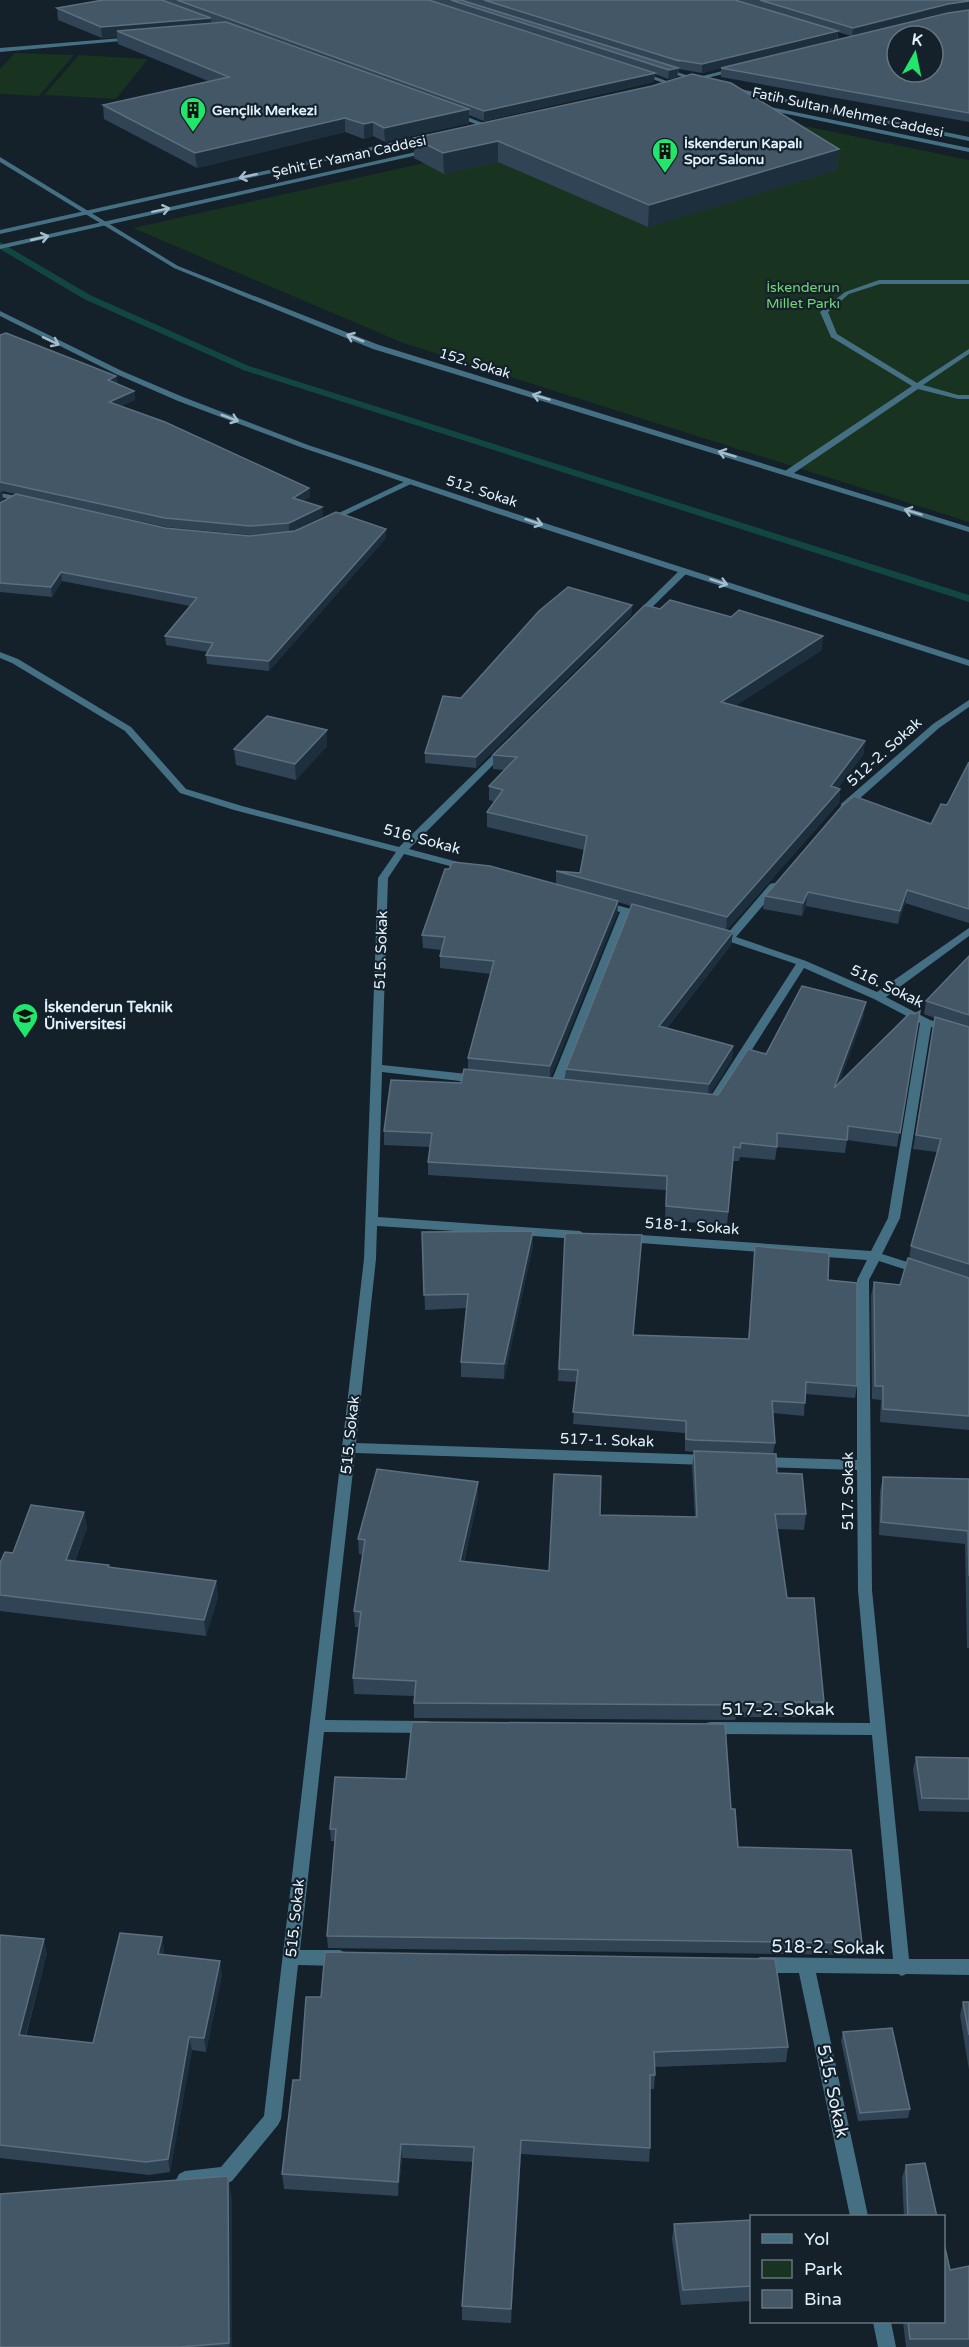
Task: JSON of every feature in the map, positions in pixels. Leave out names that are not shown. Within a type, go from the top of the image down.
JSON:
[{"type":"street","points":[[0,50],[136,38]]},
{"type":"street","points":[[661,68],[706,82]]},
{"type":"street","points":[[651,87],[740,68]]},
{"type":"street","points":[[635,72],[691,90]]},
{"type":"street","points":[[691,90],[695,79]]},
{"type":"street","name":"Fatih Sultan Mehmet Caddesi","points":[[728,88],[969,139]]},
{"type":"street","points":[[671,96],[691,90]]},
{"type":"street","name":"Fatih Sultan Mehmet Caddesi","points":[[752,105],[969,150]]},
{"type":"street","points":[[449,112],[498,131]]},
{"type":"street","points":[[470,127],[494,122]]},
{"type":"street","name":"Şehit Er Yaman Caddesi","points":[[0,232],[435,135]]},
{"type":"street","name":"Şehit Er Yaman Caddesi","points":[[0,247],[438,149]]},
{"type":"street","name":"152. Sokak","points":[[0,159],[176,267],[376,346],[969,530]]},
{"type":"street","points":[[969,282],[879,282],[846,293],[824,312],[834,335],[917,386],[958,397],[969,397]]},
{"type":"street","name":"512. Sokak","points":[[2,315],[48,340],[184,402],[411,482],[969,663]]},
{"type":"street","points":[[788,473],[969,351]]},
{"type":"street","points":[[958,397],[969,404]]},
{"type":"street","points":[[313,526],[411,482]]},
{"type":"street","points":[[0,495],[38,503]]},
{"type":"street","points":[[9,504],[17,498]]},
{"type":"street","points":[[624,630],[684,571]]},
{"type":"street","name":"516. Sokak","points":[[0,655],[15,661],[128,729],[183,791],[238,808],[481,871]]},
{"type":"street","name":"512-2. Sokak","points":[[835,815],[936,726],[969,702]]},
{"type":"street","name":"515. Sokak","points":[[166,2183],[226,2175],[272,2119],[370,1258],[383,878],[403,849],[513,740]]},
{"type":"street","points":[[729,938],[782,876]]},
{"type":"street","points":[[592,902],[649,917]]},
{"type":"street","points":[[555,1087],[626,911]]},
{"type":"street","points":[[878,997],[969,931]]},
{"type":"street","name":"516. Sokak","points":[[706,932],[802,963],[878,997],[926,1022],[969,1035]]},
{"type":"street","points":[[689,1101],[712,1103],[802,963]]},
{"type":"street","name":"517. Sokak","points":[[902,1968],[865,1590],[863,1280],[894,1218],[926,1022]]},
{"type":"street","points":[[377,1068],[484,1080]]},
{"type":"street","points":[[372,1221],[594,1236]]},
{"type":"street","name":"518-1. Sokak","points":[[618,1238],[876,1256],[927,1272]]},
{"type":"street","name":"517-1. Sokak","points":[[348,1448],[724,1460]]},
{"type":"street","points":[[747,1461],[865,1465]]},
{"type":"street","points":[[317,1726],[448,1727]]},
{"type":"street","name":"517-2. Sokak","points":[[699,1728],[879,1729]]},
{"type":"street","points":[[290,1958],[362,1959]]},
{"type":"street","name":"518-2. Sokak","points":[[746,1965],[969,1967]]},
{"type":"street","name":"515. Sokak","points":[[806,1966],[859,2215]]},
{"type":"street","points":[[882,2323],[887,2347]]},
{"type":"green space","points":[[15,53],[74,55],[39,96],[0,94],[0,69]]},
{"type":"green space","points":[[79,55],[148,59],[116,99],[44,95]]},
{"type":"green space","name":"İskenderun Millet Parkı","points":[[693,103],[969,160],[969,522],[403,343],[133,228]]},
{"type":"building","points":[[103,0],[162,0],[211,18],[101,27],[57,8]]},
{"type":"building","points":[[177,0],[429,0],[655,73],[484,111]]},
{"type":"building","points":[[451,0],[461,0],[678,68],[669,70]]},
{"type":"building","points":[[484,0],[735,0],[838,31],[702,64],[677,60],[679,61]]},
{"type":"building","points":[[760,0],[969,1],[948,4],[853,28]]},
{"type":"building","points":[[969,10],[969,113],[721,68],[885,28],[885,84],[945,84],[945,24],[903,24]]},
{"type":"building","points":[[226,22],[469,109],[384,128],[373,122],[364,124],[345,118],[195,153],[103,105],[229,77],[117,31]]},
{"type":"building","points":[[692,74],[731,83],[839,149],[649,205],[498,141],[443,153],[414,138],[652,86]]},
{"type":"building","points":[[6,333],[116,376],[108,380],[134,391],[109,402],[165,422],[309,488],[293,498],[322,507],[289,523],[250,526],[165,518],[0,482],[0,335]]},
{"type":"building","points":[[16,494],[165,528],[250,536],[295,531],[336,512],[386,529],[269,661],[206,655],[213,643],[165,636],[197,598],[61,572],[51,587],[0,583],[0,503]]},
{"type":"building","points":[[568,587],[632,605],[476,757],[425,753],[443,696],[461,698],[539,611]]},
{"type":"building","points":[[670,600],[731,617],[739,610],[823,636],[721,702],[865,741],[831,786],[840,789],[727,917],[556,871],[580,873],[587,836],[487,812],[503,790],[489,786],[517,757],[493,755],[645,605],[660,609]]},
{"type":"building","points":[[267,716],[327,730],[295,764],[234,749]]},
{"type":"building","points":[[969,762],[969,909],[907,890],[900,911],[808,892],[803,903],[765,896],[842,806],[854,796],[931,824],[941,804],[947,805]]},
{"type":"building","points":[[453,862],[490,866],[618,901],[550,1066],[468,1058],[494,961],[440,956],[445,937],[422,935],[445,869],[449,869]]},
{"type":"building","points":[[632,904],[733,932],[659,1026],[733,1046],[709,1084],[566,1069]]},
{"type":"building","points":[[969,956],[969,1015],[926,1001]]},
{"type":"building","points":[[802,986],[866,1002],[834,1088],[910,1013],[915,1014],[920,1011],[900,1133],[848,1126],[847,1140],[777,1133],[777,1147],[741,1143],[740,1148],[734,1147],[728,1212],[666,1206],[667,1176],[428,1162],[432,1133],[384,1131],[391,1080],[461,1083],[464,1069],[718,1095],[748,1049],[766,1054]]},
{"type":"building","points":[[935,1017],[969,1027],[969,1264],[911,1246],[941,1139],[916,1135]]},
{"type":"building","points":[[533,1231],[504,1364],[461,1362],[468,1294],[424,1295],[422,1232]]},
{"type":"building","points":[[565,1233],[642,1235],[633,1335],[749,1339],[755,1246],[829,1253],[828,1280],[857,1283],[857,1386],[806,1382],[805,1403],[772,1401],[775,1443],[686,1439],[686,1421],[573,1412],[578,1370],[559,1369]]},
{"type":"building","points":[[908,1258],[969,1278],[969,1416],[883,1409],[883,1386],[875,1386],[874,1282],[900,1285]]},
{"type":"building","points":[[694,1451],[776,1454],[777,1473],[802,1474],[806,1514],[775,1514],[787,1598],[814,1598],[824,1702],[737,1702],[737,1705],[414,1703],[416,1681],[353,1678],[361,1612],[354,1611],[365,1540],[358,1539],[377,1469],[478,1482],[460,1561],[549,1571],[554,1474],[601,1476],[600,1515],[697,1517]]},
{"type":"building","points":[[883,1477],[969,1479],[969,1576],[968,1531],[881,1522]]},
{"type":"building","points":[[31,1505],[84,1512],[66,1560],[216,1581],[204,1620],[0,1595],[0,1563],[5,1552],[13,1553]]},
{"type":"building","points":[[412,1722],[725,1724],[731,1809],[735,1809],[738,1847],[851,1850],[862,1943],[327,1936],[336,1829],[330,1829],[335,1777],[406,1779]]},
{"type":"building","points":[[916,1757],[969,1758],[969,1799],[922,1798]]},
{"type":"building","points":[[120,1933],[162,1937],[158,1954],[220,1961],[204,2038],[189,2037],[168,2159],[146,2162],[0,2145],[0,1935],[44,1939],[19,2035],[93,2043]]},
{"type":"building","points":[[325,1952],[775,1959],[788,2047],[654,2052],[655,2075],[650,2075],[650,2148],[521,2140],[511,2309],[462,2306],[474,2147],[401,2144],[398,2182],[282,2174],[293,2080],[300,2080],[306,1997],[321,1997]]},
{"type":"building","points":[[963,2002],[969,2002],[969,2035]]},
{"type":"building","points":[[892,2028],[910,2109],[860,2113],[843,2032]]},
{"type":"building","points":[[925,2163],[937,2215],[908,2215],[906,2165]]},
{"type":"building","points":[[228,2176],[229,2343],[180,2347],[0,2347],[0,2194]]},
{"type":"building","points":[[750,2220],[750,2286],[683,2290],[674,2224]]},
{"type":"building","points":[[945,2248],[950,2270],[969,2266],[969,2339],[910,2339],[908,2323],[945,2323]]},
{"type":"waterway","points":[[0,245],[87,297],[246,368],[969,599]]},
{"type":"place","name":"Gençlik Merkezi","points":[[193,133]]},
{"type":"place","name":"İskenderun Kapalı Spor Salonu","points":[[665,174]]},
{"type":"place","name":"İskenderun Teknik Üniversitesi","points":[[25,1039]]}]
